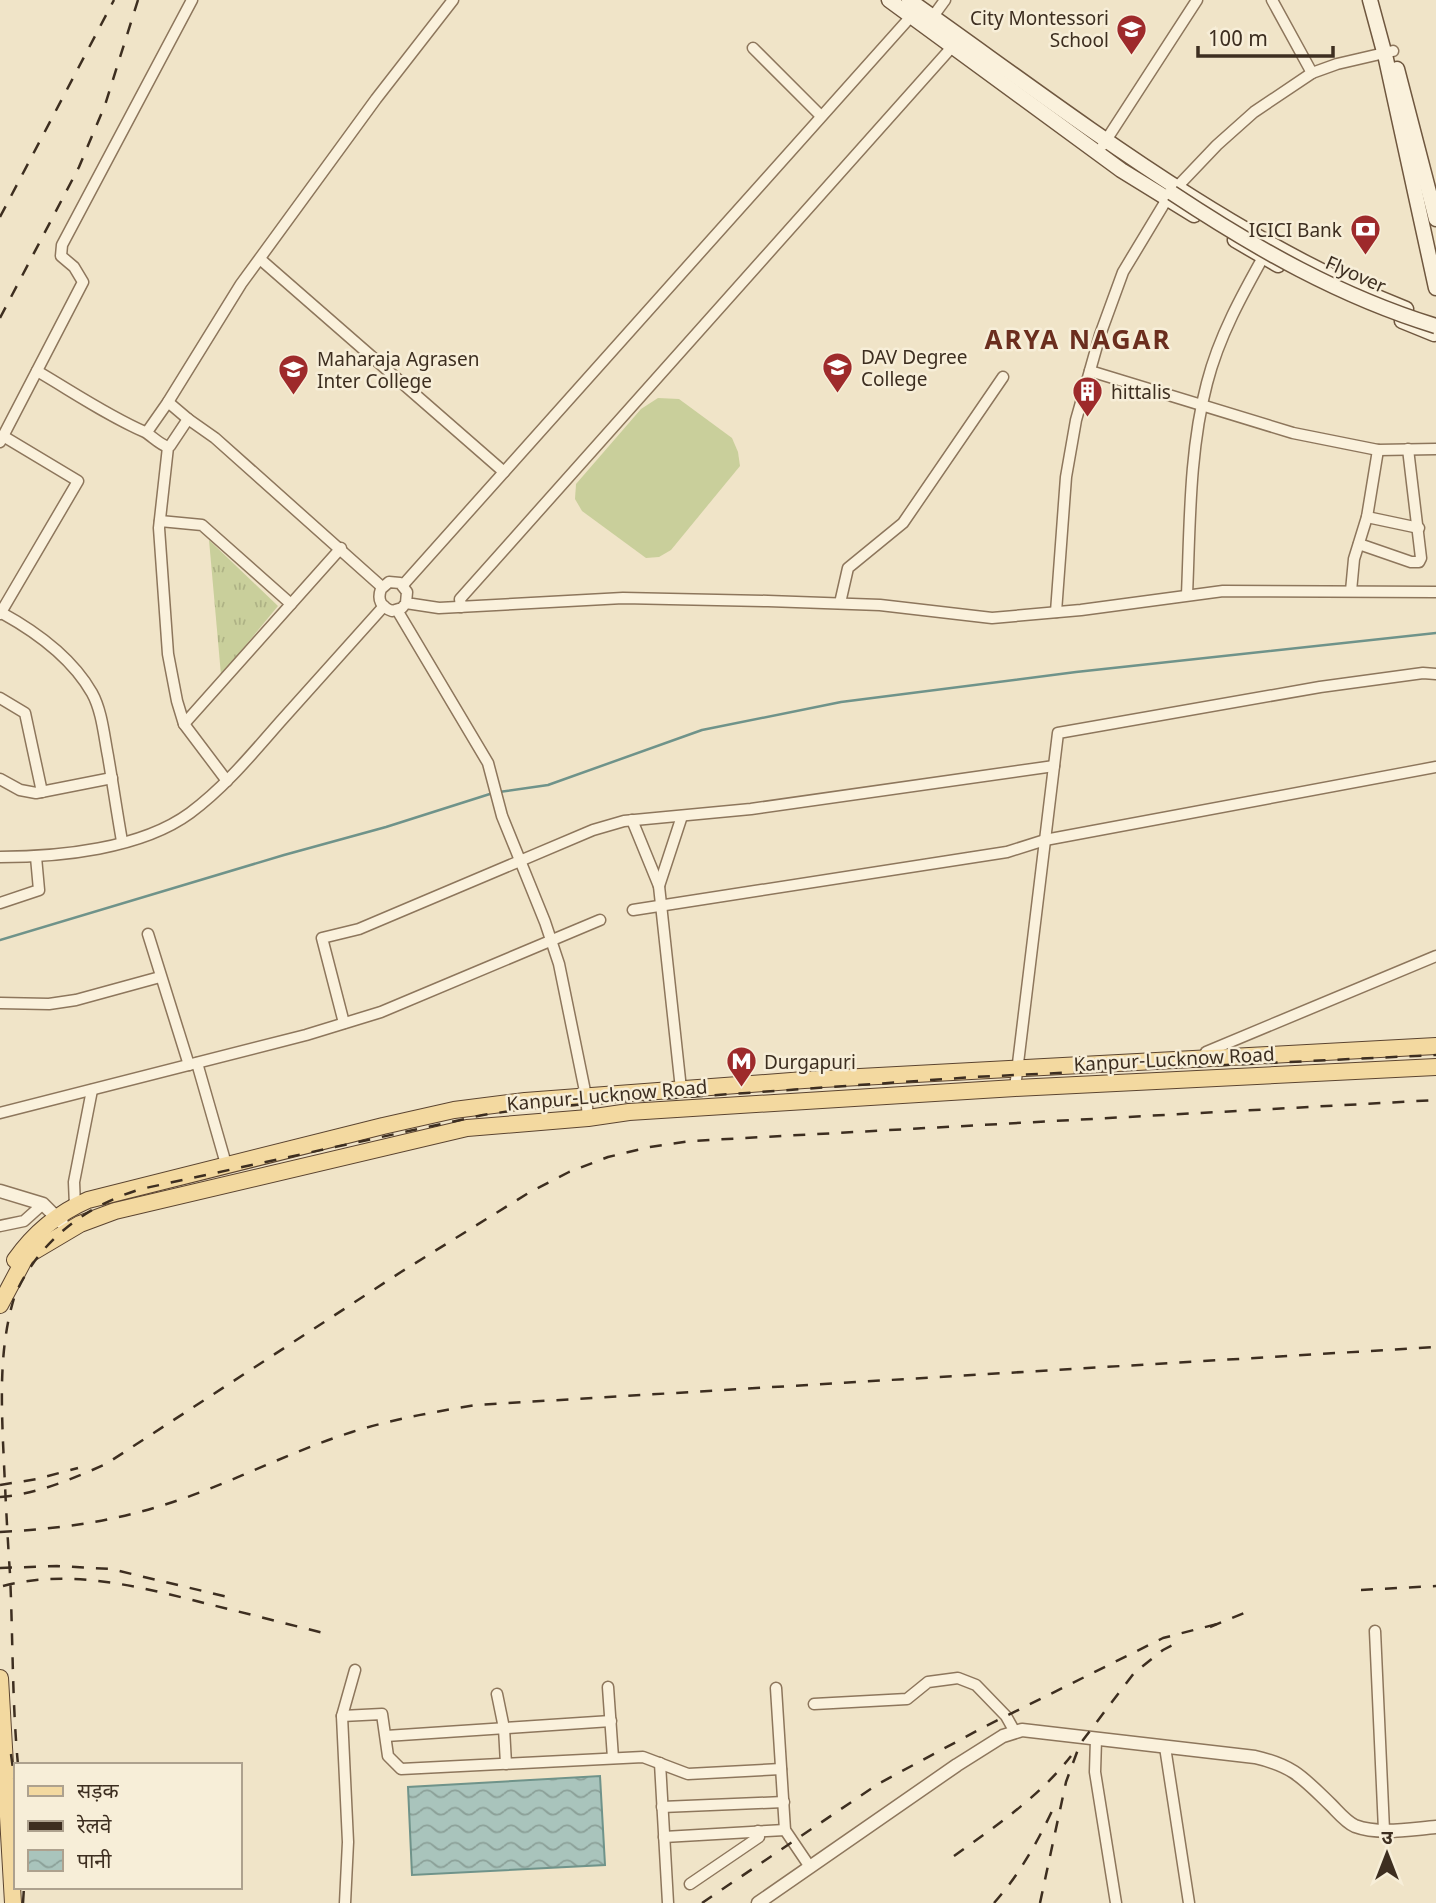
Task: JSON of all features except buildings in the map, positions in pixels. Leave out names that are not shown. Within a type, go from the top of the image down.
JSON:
[{"type":"main road","points":[[889,0],[913,8],[952,47],[1100,155],[1141,174],[1172,193],[1263,257],[1360,304],[1436,329]]},
{"type":"main road","points":[[1370,0],[1388,52],[1436,219]]},
{"type":"main road","points":[[1379,0],[1436,288]]},
{"type":"main road","points":[[929,22],[1105,139],[1141,174]]},
{"type":"main road","name":"Flyover","points":[[1141,174],[1272,255],[1365,301],[1436,329]]},
{"type":"main road","points":[[1172,193],[1436,329]]},
{"type":"main road","name":"Kanpur-Lucknow Road","points":[[0,1286],[25,1245],[57,1217],[88,1200],[454,1110],[681,1089],[1205,1057],[1436,1046]]},
{"type":"main road","points":[[1403,1047],[1403,1069]]},
{"type":"main road","points":[[1299,1052],[1300,1074]]},
{"type":"main road","name":"Kanpur-Lucknow Road","points":[[0,1306],[26,1256],[70,1230],[115,1211],[467,1128],[629,1112],[1015,1088],[1436,1067]]},
{"type":"main road","points":[[0,1678],[13,1903]]},
{"type":"main road","points":[[0,1844],[2,1903]]},
{"type":"street","points":[[122,841],[103,729],[93,695],[55,650],[21,623],[0,613],[78,481],[2,439],[83,282],[74,267],[61,256],[62,245],[192,0]]},
{"type":"street","points":[[147,432],[241,284],[376,99],[453,0]]},
{"type":"street","points":[[929,22],[945,0]]},
{"type":"street","points":[[1100,155],[1105,139],[1197,0]]},
{"type":"street","points":[[1272,0],[1312,73]]},
{"type":"street","points":[[403,585],[913,8]]},
{"type":"street","points":[[461,607],[460,599],[952,47]]},
{"type":"street","points":[[753,48],[820,115]]},
{"type":"street","points":[[1056,612],[1066,477],[1076,419],[1123,272],[1172,193],[1217,145],[1254,112],[1312,73],[1388,52]]},
{"type":"street","points":[[1187,595],[1191,500],[1197,438],[1207,382],[1245,287],[1272,243]]},
{"type":"street","points":[[260,259],[504,472]]},
{"type":"street","points":[[37,371],[128,425],[147,432],[150,437],[168,447]]},
{"type":"street","points":[[1090,371],[1293,433],[1378,450],[1436,449]]},
{"type":"street","points":[[840,604],[848,568],[903,523],[1003,377]]},
{"type":"street","points":[[168,402],[215,438],[382,587]]},
{"type":"street","points":[[187,419],[168,447],[160,521],[169,654],[184,724],[227,781]]},
{"type":"street","points":[[1359,544],[1398,558],[1419,562],[1422,556],[1408,449]]},
{"type":"street","points":[[1351,591],[1354,559],[1367,517],[1378,450]]},
{"type":"street","points":[[1367,517],[1419,528]]},
{"type":"street","points":[[160,521],[202,525],[291,604]]},
{"type":"street","points":[[184,724],[341,548]]},
{"type":"street","points":[[401,607],[407,592],[403,585],[389,582],[382,587],[379,600],[392,611],[401,607],[439,608],[623,598],[880,605],[992,618],[1223,591],[1436,592]]},
{"type":"street","points":[[0,857],[82,853],[151,834],[189,814],[227,781],[384,606]]},
{"type":"street","points":[[401,607],[488,763],[498,802],[559,964],[586,1096],[588,1118]]},
{"type":"street","points":[[1015,1088],[1058,733],[1320,687],[1423,673],[1436,674]]},
{"type":"street","points":[[0,698],[25,713],[42,792]]},
{"type":"street","points":[[344,1023],[322,938],[359,929],[593,830],[632,820],[751,809],[1054,766]]},
{"type":"street","points":[[632,910],[1007,852],[1045,840],[1436,767]]},
{"type":"street","points":[[0,779],[20,790],[42,792],[111,779]]},
{"type":"street","points":[[659,886],[682,816]]},
{"type":"street","points":[[632,820],[659,886],[681,1089]]},
{"type":"street","points":[[0,904],[39,890],[36,857]]},
{"type":"street","points":[[0,1113],[381,1012],[600,920]]},
{"type":"street","points":[[148,934],[160,977],[193,1064],[226,1164]]},
{"type":"street","points":[[1205,1057],[1206,1052],[1436,956]]},
{"type":"street","points":[[0,1003],[76,1000],[160,977]]},
{"type":"street","points":[[75,1206],[74,1182],[92,1090]]},
{"type":"street","points":[[0,1191],[43,1204],[70,1230]]},
{"type":"street","points":[[0,1226],[24,1221],[43,1204]]},
{"type":"street","points":[[1375,1630],[1384,1830]]},
{"type":"street","points":[[345,1903],[348,1842],[342,1716],[355,1670]]},
{"type":"street","points":[[814,1704],[907,1699],[928,1682],[958,1678],[976,1685],[1006,1716],[1015,1732]]},
{"type":"street","points":[[608,1686],[613,1758]]},
{"type":"street","points":[[776,1688],[785,1830],[810,1867]]},
{"type":"street","points":[[498,1694],[504,1728],[506,1764]]},
{"type":"street","points":[[342,1716],[382,1714],[387,1756],[401,1769],[643,1757],[688,1774],[782,1769]]},
{"type":"street","points":[[386,1736],[611,1721]]},
{"type":"street","points":[[758,1903],[957,1765],[1003,1736],[1022,1730],[1255,1757],[1279,1763],[1297,1772],[1353,1825],[1384,1830],[1436,1827]]},
{"type":"street","points":[[1096,1739],[1095,1772],[1116,1903]]},
{"type":"street","points":[[1165,1747],[1189,1903]]},
{"type":"street","points":[[660,1763],[668,1903]]},
{"type":"street","points":[[662,1807],[784,1802]]},
{"type":"street","points":[[664,1837],[785,1830]]},
{"type":"street","points":[[690,1884],[759,1837],[758,1831]]},
{"type":"green space","points":[[658,398],[679,399],[732,438],[740,466],[671,550],[659,557],[646,558],[582,511],[575,499],[576,484],[641,409]]},
{"type":"green space","points":[[209,540],[278,606],[221,675]]},
{"type":"water","points":[[600,1776],[605,1865],[412,1875],[408,1787]]},
{"type":"waterway","points":[[499,792],[548,785],[702,730],[841,702],[1076,672],[1436,633]]},
{"type":"waterway","points":[[0,940],[493,793]]},
{"type":"railway","points":[[0,217],[114,0]]},
{"type":"railway","points":[[0,318],[79,167],[105,105],[138,0]]},
{"type":"railway","points":[[18,1763],[2,1423],[7,1331],[15,1295],[37,1258],[66,1228],[101,1205],[141,1189],[483,1115],[531,1108],[974,1077],[1436,1055]]},
{"type":"railway","points":[[0,1497],[41,1489],[106,1464],[401,1272],[530,1192],[569,1172],[608,1157],[691,1141],[1436,1100]]},
{"type":"railway","points":[[0,1532],[88,1523],[152,1509],[352,1432],[429,1413],[476,1405],[1436,1347]]},
{"type":"railway","points":[[0,1485],[78,1468]]},
{"type":"railway","points":[[0,1568],[57,1566],[111,1569],[232,1598]]},
{"type":"railway","points":[[3,1586],[54,1579],[106,1582],[157,1591],[332,1635]]},
{"type":"railway","points":[[1361,1590],[1436,1586]]},
{"type":"railway","points":[[1210,1627],[1254,1609]]},
{"type":"railway","points":[[702,1903],[878,1784],[984,1727],[1163,1638],[1217,1624]]},
{"type":"railway","points":[[1040,1903],[1066,1782],[1080,1744],[1134,1673],[1163,1650],[1182,1640]]},
{"type":"railway","points":[[11,1754],[14,1777]]},
{"type":"railway","points":[[954,1856],[1031,1798],[1071,1756]]},
{"type":"railway","points":[[994,1903],[1027,1858],[1053,1809]]},
{"type":"railway","points":[[23,1903],[24,1889]]},
{"type":"place","name":"City Montessori School","points":[[1132,56]]},
{"type":"place","name":"ICICI Bank","points":[[1365,257]]},
{"type":"place","name":"DAV Degree College","points":[[838,395]]},
{"type":"place","name":"Maharaja Agrasen Inter College","points":[[294,397]]},
{"type":"place","name":"hittalis","points":[[1088,419]]},
{"type":"place","name":"Durgapuri","points":[[741,1089]]},
{"type":"district","name":"ARYA NAGAR","points":[[1078,340]]}]
